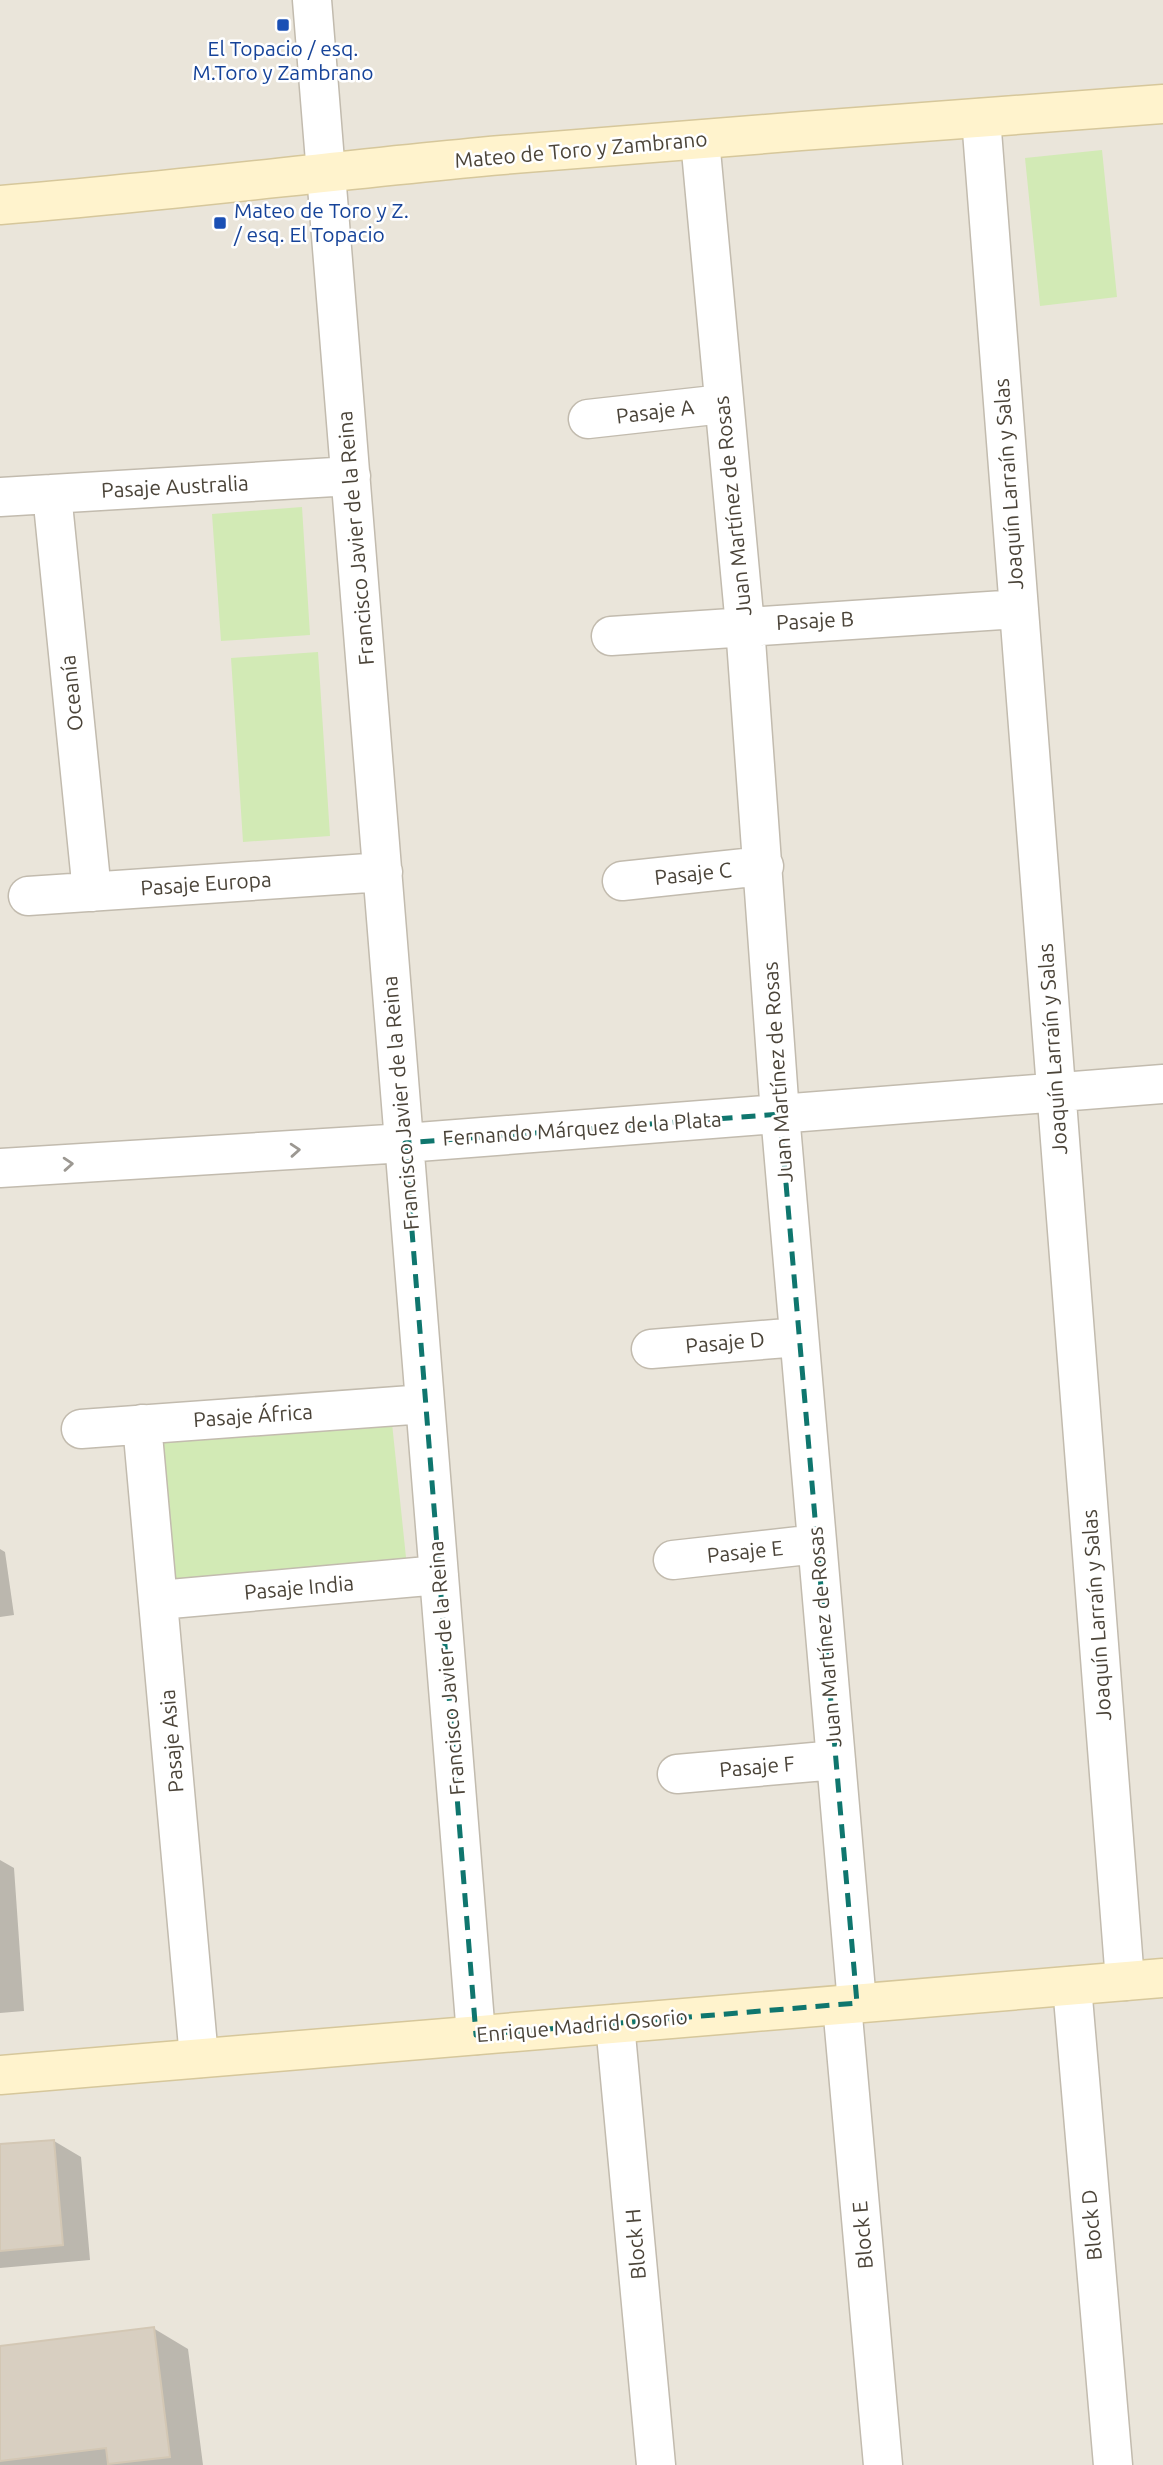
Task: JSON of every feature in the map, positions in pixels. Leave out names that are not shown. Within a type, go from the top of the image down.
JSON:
[{"type":"street","name":"Francisco Javier de la Reina","points":[[313,0],[476,2035]]},
{"type":"street","name":"Mateo de Toro y Zambrano","points":[[0,205],[154,193],[325,172],[1163,104]]},
{"type":"street","name":"Joaquín Larraín y Salas","points":[[981,118],[1125,1981]]},
{"type":"street","name":"Juan Martínez de Rosas","points":[[701,140],[745,626],[780,1114],[836,1760],[850,2004]]},
{"type":"street","name":"Pasaje A","points":[[588,419],[723,404]]},
{"type":"street","name":"Pasaje Australia","points":[[0,497],[351,476]]},
{"type":"street","name":"Oceanía","points":[[52,494],[92,892]]},
{"type":"street","name":"Pasaje B","points":[[611,636],[1019,609]]},
{"type":"street","name":"Pasaje C","points":[[622,881],[764,866]]},
{"type":"street","name":"Pasaje Europa","points":[[28,896],[383,872]]},
{"type":"street","name":"Fernando Márquez de la Plata","points":[[0,1168],[405,1143],[1163,1084]]},
{"type":"street","name":"Pasaje D","points":[[652,1349],[799,1337]]},
{"type":"street","name":"Pasaje África","points":[[81,1429],[425,1404]]},
{"type":"street","name":"Pasaje Asia","points":[[142,1424],[199,2058]]},
{"type":"street","name":"Pasaje E","points":[[673,1560],[817,1544]]},
{"type":"street","name":"Pasaje India","points":[[159,1600],[439,1575]]},
{"type":"street","name":"Pasaje F","points":[[677,1774],[836,1760]]},
{"type":"street","name":"Enrique Madrid Osorio","points":[[0,2074],[1163,1978]]},
{"type":"street","name":"Block D","points":[[1072,1986],[1112,2465]]},
{"type":"street","name":"Block E","points":[[850,2004],[883,2465]]},
{"type":"street","name":"Block H","points":[[615,2024],[656,2465]]},
{"type":"highlighted area","points":[[780,1114],[857,2003],[476,2035],[405,1143]]},
{"type":"shaded area","points":[[0,0],[1163,0],[1163,2465],[0,2465]]},
{"type":"green space","points":[[1102,150],[1117,297],[1040,306],[1025,158]]},
{"type":"green space","points":[[302,507],[310,635],[221,641],[212,514]]},
{"type":"green space","points":[[318,652],[330,836],[243,842],[231,658]]},
{"type":"green space","points":[[392,1423],[407,1567],[170,1586],[158,1441]]},
{"type":"building","points":[[54,2140],[63,2245],[0,2251],[0,2144]]},
{"type":"building","points":[[154,2327],[170,2457],[108,2464],[106,2448],[0,2461],[0,2346]]},
{"type":"place","name":"El Topacio / esq. M.Toro y Zambrano","points":[[283,25]]},
{"type":"place","name":"Mateo de Toro y Z. / esq. El Topacio","points":[[220,223]]}]
